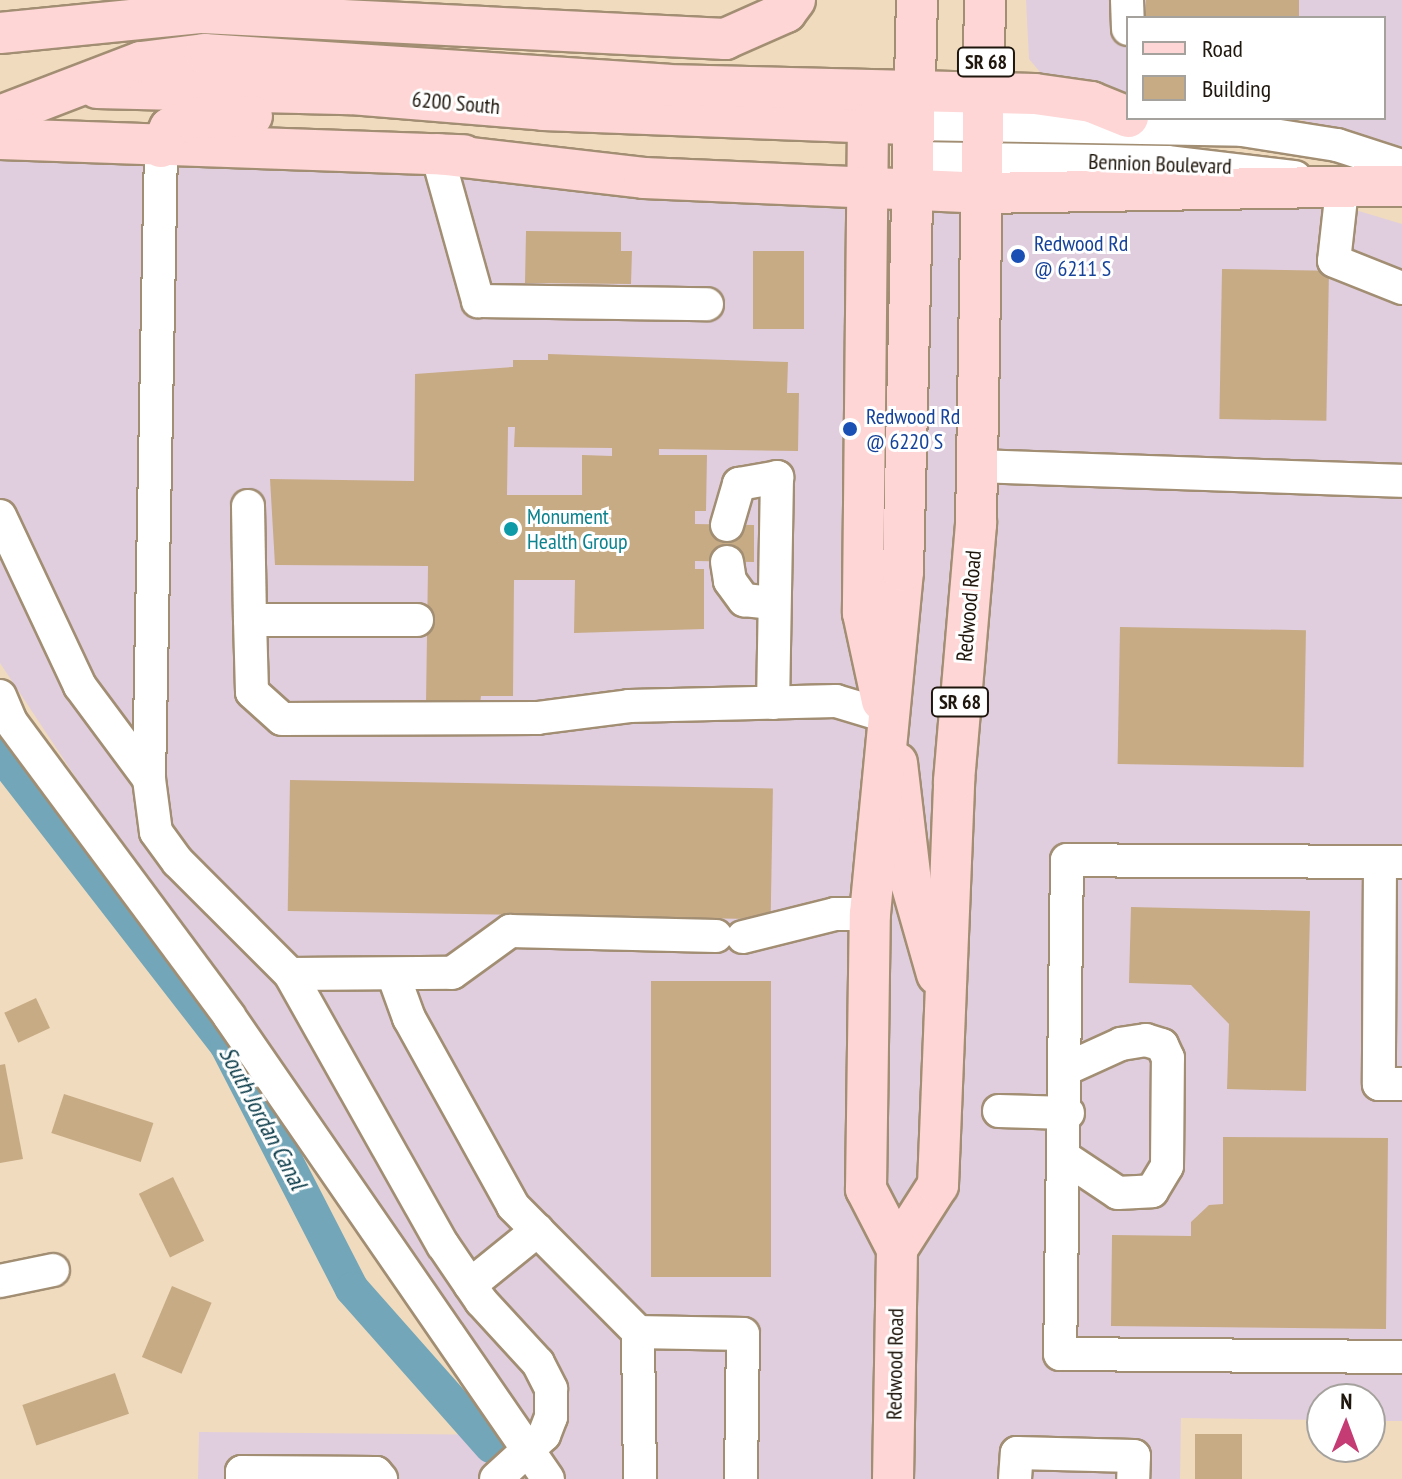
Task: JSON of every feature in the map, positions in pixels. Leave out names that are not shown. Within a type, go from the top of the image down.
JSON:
[{"type":"main road","points":[[0,33],[202,13],[725,39],[786,12],[795,0]]},
{"type":"main road","name":"Redwood Road","points":[[893,1479],[897,1249],[866,1189],[870,914],[886,716],[903,571],[917,0]]},
{"type":"main road","name":"Redwood Road","points":[[897,1249],[938,1185],[948,1014],[954,781],[978,466],[985,0]]},
{"type":"main road","points":[[0,116],[141,62],[205,54],[667,85],[912,140],[984,143],[1334,187],[1402,186]]},
{"type":"main road","name":"6200 South","points":[[0,88],[351,94],[544,110],[868,156]]},
{"type":"main road","points":[[948,1014],[911,883],[904,797],[863,613],[868,156],[912,140],[984,143],[1091,102],[1126,116]]},
{"type":"main road","points":[[161,147],[170,128],[212,115],[544,110]]},
{"type":"main road","name":"6200 South","points":[[0,139],[161,147],[437,154],[868,156],[912,140]]},
{"type":"street","name":"Bennion Boulevard","points":[[1138,121],[1193,123],[1289,135],[1402,166]]},
{"type":"street","points":[[161,147],[149,779],[151,819],[163,842],[290,974],[470,1285],[538,1363],[551,1389],[544,1435],[496,1479]]},
{"type":"street","points":[[437,154],[478,301],[707,304]]},
{"type":"street","points":[[1402,208],[1334,187],[1334,261],[1402,288]]},
{"type":"street","points":[[978,466],[1402,481]]},
{"type":"street","points":[[727,525],[739,484],[777,477],[773,703]]},
{"type":"street","points":[[248,506],[252,692],[282,719],[537,718],[629,706],[836,701],[886,716]]},
{"type":"street","points":[[0,516],[80,686],[149,779]]},
{"type":"street","points":[[727,562],[730,581],[744,600],[773,603]]},
{"type":"street","points":[[250,620],[417,620]]},
{"type":"street","points":[[0,696],[11,722],[229,1016],[527,1453],[548,1479]]},
{"type":"street","points":[[1402,1084],[1379,1084],[1391,862],[1067,860],[1068,1113],[1060,1354],[1402,1357]]},
{"type":"street","points":[[290,974],[452,973],[510,931],[729,937],[835,914],[870,914]]},
{"type":"street","points":[[393,974],[409,1018],[513,1206],[638,1332],[640,1479]]},
{"type":"street","points":[[1067,1159],[1118,1193],[1152,1191],[1167,1166],[1168,1058],[1162,1045],[1146,1040],[1121,1044],[1068,1068]]},
{"type":"street","points":[[999,1111],[1068,1113]]},
{"type":"street","points":[[470,1285],[538,1230]]},
{"type":"street","points":[[0,1281],[53,1270]]},
{"type":"street","points":[[638,1332],[743,1334],[741,1479]]},
{"type":"street","points":[[1015,1479],[1017,1453],[1074,1467],[1134,1456],[1133,1479]]},
{"type":"street","points":[[242,1479],[242,1472],[376,1473],[381,1479]]},
{"type":"shaded area","points":[[1026,0],[1402,0],[1402,147],[1301,120],[1386,120],[1386,16],[1126,16],[1126,94],[1083,93],[1051,85],[1029,59]]},
{"type":"shaded area","points":[[0,156],[1269,204],[1352,209],[1402,224],[1402,1421],[1386,1421],[1386,1383],[1306,1383],[1306,1420],[1181,1418],[1180,1479],[198,1479],[199,1432],[511,1435],[0,663]]},
{"type":"building","points":[[1146,0],[1299,0],[1299,16],[1146,16]]},
{"type":"building","points":[[526,231],[621,232],[621,251],[632,251],[631,284],[525,283]]},
{"type":"building","points":[[753,251],[804,251],[804,329],[753,329]]},
{"type":"building","points":[[1222,269],[1329,271],[1326,421],[1219,419]]},
{"type":"building","name":"Monument Health Group","points":[[548,354],[788,362],[787,393],[799,393],[798,451],[659,449],[659,455],[707,455],[706,511],[695,511],[695,524],[754,525],[754,562],[695,561],[695,569],[704,569],[704,629],[574,633],[575,580],[514,580],[513,696],[481,696],[480,704],[426,703],[428,566],[275,565],[270,479],[414,481],[415,374],[513,367],[513,360],[548,360]],"holes":[[[508,427],[515,427],[514,447],[612,448],[612,456],[582,455],[582,495],[507,495]]]},
{"type":"building","points":[[1120,627],[1306,630],[1304,767],[1118,764]]},
{"type":"building","points":[[290,780],[773,788],[771,919],[288,911]]},
{"type":"building","points":[[1131,907],[1310,911],[1306,1091],[1227,1089],[1229,1024],[1191,985],[1129,983]]},
{"type":"building","points":[[651,981],[771,981],[771,1277],[651,1277]]},
{"type":"building","points":[[36,998],[50,1028],[18,1043],[4,1013]]},
{"type":"building","points":[[5,1064],[23,1159],[0,1163],[0,1065]]},
{"type":"building","points":[[64,1094],[153,1123],[141,1162],[51,1133]]},
{"type":"building","points":[[1223,1137],[1388,1138],[1386,1329],[1111,1326],[1112,1235],[1191,1236],[1191,1222],[1209,1205],[1223,1204]]},
{"type":"building","points":[[173,1177],[204,1241],[170,1257],[139,1194]]},
{"type":"building","points":[[172,1286],[212,1303],[181,1374],[142,1357]]},
{"type":"building","points":[[115,1373],[129,1414],[36,1446],[22,1405]]},
{"type":"building","points":[[1195,1434],[1242,1434],[1242,1479],[1195,1479]]},
{"type":"waterway","name":"South Jordan Canal","points":[[0,753],[227,1046],[352,1289],[491,1446]]},
{"type":"place","name":"Redwood Rd @ 6211 S","points":[[1018,256]]},
{"type":"place","name":"Redwood Rd @ 6220 S","points":[[850,429]]},
{"type":"place","name":"Monument Health Group","points":[[511,529]]}]
